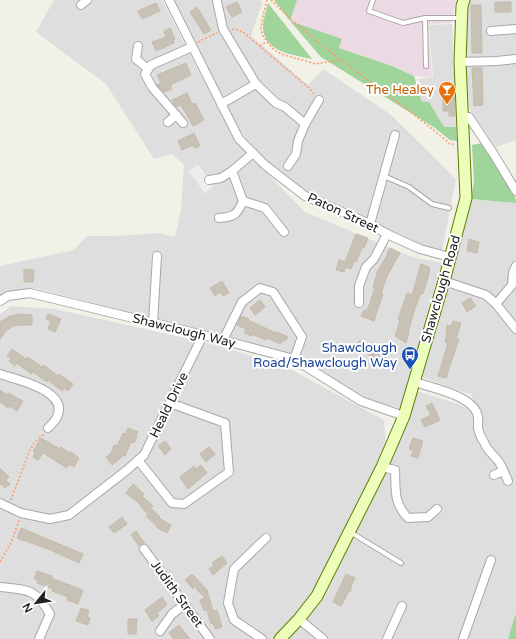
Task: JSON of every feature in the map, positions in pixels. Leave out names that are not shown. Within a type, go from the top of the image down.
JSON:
[{"type":"main road","name":"Shawclough Road","points":[[280,639],[299,619],[317,596],[382,467],[404,416],[415,382],[466,198],[460,62],[462,6],[464,0]]},
{"type":"street","name":"Paton Street","points":[[169,0],[238,139],[265,166],[305,196],[370,224],[387,234],[420,249],[450,257]]},
{"type":"street","points":[[217,1],[224,30],[256,84],[276,103],[285,107],[305,124]]},
{"type":"street","points":[[492,32],[516,29]]},
{"type":"street","points":[[138,46],[136,59],[148,69]]},
{"type":"street","points":[[183,123],[152,87],[145,74],[151,65],[192,46]]},
{"type":"street","points":[[460,62],[497,62],[516,59]]},
{"type":"street","points":[[221,104],[256,84]]},
{"type":"street","points":[[288,166],[296,154],[298,141],[305,124],[319,100]]},
{"type":"street","points":[[168,122],[176,115]]},
{"type":"street","points":[[462,116],[469,117],[516,191]]},
{"type":"street","points":[[370,224],[395,136]]},
{"type":"street","points":[[209,180],[221,178],[232,171],[253,153]]},
{"type":"street","points":[[219,218],[230,217],[238,212],[243,201],[232,171]]},
{"type":"street","points":[[243,201],[265,208],[284,232]]},
{"type":"street","points":[[359,303],[359,286],[366,267],[374,259],[387,234]]},
{"type":"street","points":[[153,323],[157,256]]},
{"type":"street","points":[[496,304],[512,285],[516,266]]},
{"type":"street","points":[[444,281],[486,295],[496,304],[516,329]]},
{"type":"street","points":[[223,340],[242,302],[260,288],[273,292],[302,337],[294,359]]},
{"type":"street","name":"Shawclough Way","points":[[0,301],[8,296],[30,293],[203,335],[294,359],[361,401],[404,416]]},
{"type":"street","name":"Heald Drive","points":[[0,502],[21,513],[50,519],[69,515],[127,470],[144,455],[203,335]]},
{"type":"street","points":[[0,374],[34,385],[49,392],[58,405],[58,412],[56,419],[48,428]]},
{"type":"street","points":[[415,382],[459,397],[469,402],[476,412],[478,418],[478,430],[482,440],[487,449],[500,463],[508,481]]},
{"type":"street","points":[[138,460],[172,503],[184,504],[229,472],[225,423],[170,403]]},
{"type":"street","points":[[382,467],[395,470],[396,498],[401,511],[408,518],[428,517],[437,509]]},
{"type":"street","points":[[494,475],[503,471]]},
{"type":"street","points":[[262,639],[234,620],[228,603],[234,569],[266,538]]},
{"type":"street","name":"Judith Street","points":[[144,549],[210,639]]},
{"type":"street","points":[[463,639],[491,560]]},
{"type":"street","points":[[0,587],[28,590],[43,601],[50,614],[39,639]]},
{"type":"street","points":[[160,631],[172,614],[185,604]]},
{"type":"street","points":[[386,639],[402,606]]},
{"type":"street","points":[[299,619],[323,639]]},
{"type":"lane","points":[[373,0],[369,12],[403,23],[425,18],[462,18]]},
{"type":"lane","points":[[425,18],[426,66]]},
{"type":"lane","points":[[384,176],[409,187],[432,204],[449,208]]},
{"type":"lane","points":[[349,532],[402,563]]},
{"type":"path","points":[[267,0],[263,16],[262,29],[264,36],[272,48],[281,54],[316,64],[340,60]]},
{"type":"path","points":[[271,0],[288,18],[340,60],[433,129],[450,144],[464,144]]},
{"type":"path","points":[[192,46],[224,30],[235,29],[243,32],[309,88],[319,100]]},
{"type":"path","points":[[260,46],[267,41]]},
{"type":"path","points":[[8,507],[29,452],[34,443],[48,428]]},
{"type":"path","points":[[0,562],[12,541],[21,513]]},
{"type":"shaded area","points":[[54,0],[162,0],[233,138],[305,212],[412,257],[442,263],[401,408],[368,400],[313,365],[269,349],[36,288],[5,293],[0,296],[0,266],[74,250],[87,236],[117,236],[159,233],[175,237],[181,209],[184,165],[172,154],[154,159],[106,84],[36,32]]},
{"type":"shaded area","points":[[173,0],[260,0],[262,3],[251,36],[308,85],[323,69],[390,114],[456,179],[442,251],[418,243],[300,190],[253,149],[230,115]]},
{"type":"shaded area","points":[[297,0],[456,0],[451,23],[428,24],[432,77],[414,76],[392,66],[339,48],[342,40],[290,21]]},
{"type":"shaded area","points":[[468,0],[516,0],[516,140],[496,147],[469,108],[464,53]]},
{"type":"shaded area","points":[[452,24],[456,127],[444,127],[429,102],[422,103],[418,79],[433,77],[429,25]]},
{"type":"shaded area","points":[[198,165],[214,185],[205,194],[189,171]]},
{"type":"shaded area","points":[[471,199],[516,203],[516,615],[508,639],[286,639],[324,598],[381,477],[416,391],[469,409],[472,395],[418,376],[448,287]]},
{"type":"shaded area","points":[[11,306],[55,309],[221,346],[292,370],[384,420],[386,445],[308,602],[276,639],[0,639],[0,314]]},
{"type":"green space","points":[[274,0],[297,0],[290,21]]},
{"type":"green space","points":[[268,3],[312,59],[281,51],[269,42],[265,36],[263,28]]},
{"type":"green space","points":[[290,21],[342,39],[339,48],[392,66],[414,76],[422,102],[429,102],[444,127],[456,127],[457,141],[450,140],[435,128],[321,57]]},
{"type":"green space","points":[[482,143],[508,181],[515,196],[516,203],[471,199],[474,181],[472,145]]},
{"type":"green space","points":[[516,615],[516,639],[508,639],[514,618]]},
{"type":"building","points":[[237,2],[242,12],[232,17],[226,7]]},
{"type":"building","points":[[495,2],[511,2],[511,12],[495,12]]},
{"type":"building","points":[[156,3],[160,11],[142,19],[138,11]]},
{"type":"building","points":[[471,5],[481,5],[482,53],[472,53]]},
{"type":"building","points":[[197,7],[211,30],[204,34],[190,12]]},
{"type":"building","points":[[170,28],[175,39],[173,40],[174,43],[156,51],[152,42],[166,37],[164,31]]},
{"type":"building","points":[[186,63],[191,75],[170,85],[172,89],[164,92],[157,85],[161,83],[157,75]]},
{"type":"building","points":[[472,68],[482,68],[483,105],[474,106]]},
{"type":"building","points":[[187,93],[192,104],[195,103],[204,120],[193,126],[181,105],[176,107],[172,100]]},
{"type":"building","name":"The Healey","points":[[443,94],[454,94],[455,116],[449,116],[449,111],[443,111]]},
{"type":"building","points":[[194,133],[200,146],[195,148],[193,145],[182,150],[178,141]]},
{"type":"building","points":[[356,234],[368,238],[364,248],[362,248],[351,269],[345,267],[344,272],[336,270],[339,260],[345,262]]},
{"type":"building","points":[[469,239],[479,242],[477,253],[467,251]]},
{"type":"building","points":[[390,248],[400,253],[387,276],[374,321],[361,316],[364,310],[366,311],[369,306],[375,287],[373,287],[378,270]]},
{"type":"building","points":[[421,264],[429,267],[430,270],[423,294],[421,293],[415,308],[406,343],[395,336],[400,320],[398,319],[407,293],[412,295]]},
{"type":"building","points":[[24,269],[34,270],[33,282],[24,282]]},
{"type":"building","points":[[222,281],[229,293],[223,296],[220,292],[215,296],[210,288]]},
{"type":"building","points":[[470,298],[476,306],[467,312],[462,303]]},
{"type":"building","points":[[260,300],[265,307],[255,315],[250,308]]},
{"type":"building","points":[[21,314],[32,315],[32,325],[13,326],[6,331],[0,339],[0,322],[10,316]]},
{"type":"building","points":[[48,314],[61,319],[55,332],[48,329],[51,321],[46,319]]},
{"type":"building","points":[[241,316],[276,333],[277,332],[288,337],[280,344],[267,338],[266,340],[252,334],[252,336],[244,333],[246,329],[237,325]]},
{"type":"building","points":[[453,321],[461,323],[456,339],[459,339],[446,378],[438,376],[448,343],[445,342],[447,325],[451,326]]},
{"type":"building","points":[[360,340],[373,350],[376,346],[381,350],[379,353],[395,365],[391,370],[356,346]]},
{"type":"building","points":[[12,349],[26,359],[28,357],[42,367],[44,365],[58,376],[59,374],[73,384],[68,391],[64,388],[62,391],[48,380],[47,382],[33,372],[31,374],[17,363],[15,366],[9,361],[11,358],[7,356]]},
{"type":"building","points":[[0,390],[7,395],[8,393],[23,401],[17,411],[10,406],[8,408],[0,402]]},
{"type":"building","points":[[432,403],[440,420],[425,427],[421,420],[431,415],[426,406]]},
{"type":"building","points":[[128,428],[138,432],[137,437],[134,443],[131,442],[125,456],[124,455],[112,465],[106,457],[111,453],[114,445],[117,446],[123,433],[125,434]]},
{"type":"building","points":[[41,438],[60,449],[61,447],[70,453],[71,452],[79,458],[74,467],[69,464],[67,468],[43,453],[38,460],[33,457],[35,452],[33,451]]},
{"type":"building","points":[[413,438],[423,441],[418,458],[411,456],[413,451],[409,449]]},
{"type":"building","points":[[165,441],[171,449],[165,455],[158,446]]},
{"type":"building","points":[[209,447],[215,454],[206,462],[200,454]]},
{"type":"building","points":[[201,465],[207,473],[188,489],[180,477],[194,466],[196,469]]},
{"type":"building","points":[[0,468],[9,477],[6,480],[10,484],[5,488],[1,484],[0,485]]},
{"type":"building","points":[[133,484],[144,494],[142,496],[153,506],[147,513],[140,506],[141,505],[126,493]]},
{"type":"building","points":[[152,509],[160,517],[159,518],[171,525],[167,533],[156,527],[157,526],[146,516]]},
{"type":"building","points":[[122,517],[127,524],[114,533],[109,527]]},
{"type":"building","points":[[21,528],[83,554],[79,563],[48,549],[17,538]]},
{"type":"building","points":[[136,531],[145,544],[141,544],[139,546],[131,535]]},
{"type":"building","points":[[222,556],[227,563],[213,575],[209,569],[214,565],[212,563]]},
{"type":"building","points":[[37,571],[83,590],[78,604],[67,600],[68,597],[52,591],[53,589],[37,583],[38,580],[34,579]]},
{"type":"building","points":[[192,574],[207,590],[213,611],[217,610],[222,627],[215,629],[213,623],[211,624],[207,610],[204,611],[200,600],[205,598],[197,590],[196,586],[193,589],[185,580]]},
{"type":"building","points":[[346,574],[355,578],[351,586],[351,591],[349,591],[341,606],[333,602]]},
{"type":"building","points":[[162,597],[167,605],[157,613],[159,616],[152,621],[145,610]]},
{"type":"building","points":[[81,608],[89,610],[87,617],[90,618],[88,625],[76,621]]},
{"type":"building","points":[[128,619],[137,619],[136,634],[128,634]]},
{"type":"building","points":[[179,625],[190,639],[174,639],[169,633]]},
{"type":"place","name":"The Healey","points":[[447,105]]},
{"type":"place","name":"Shawclough Road/Shawclough Way","points":[[410,370]]}]
